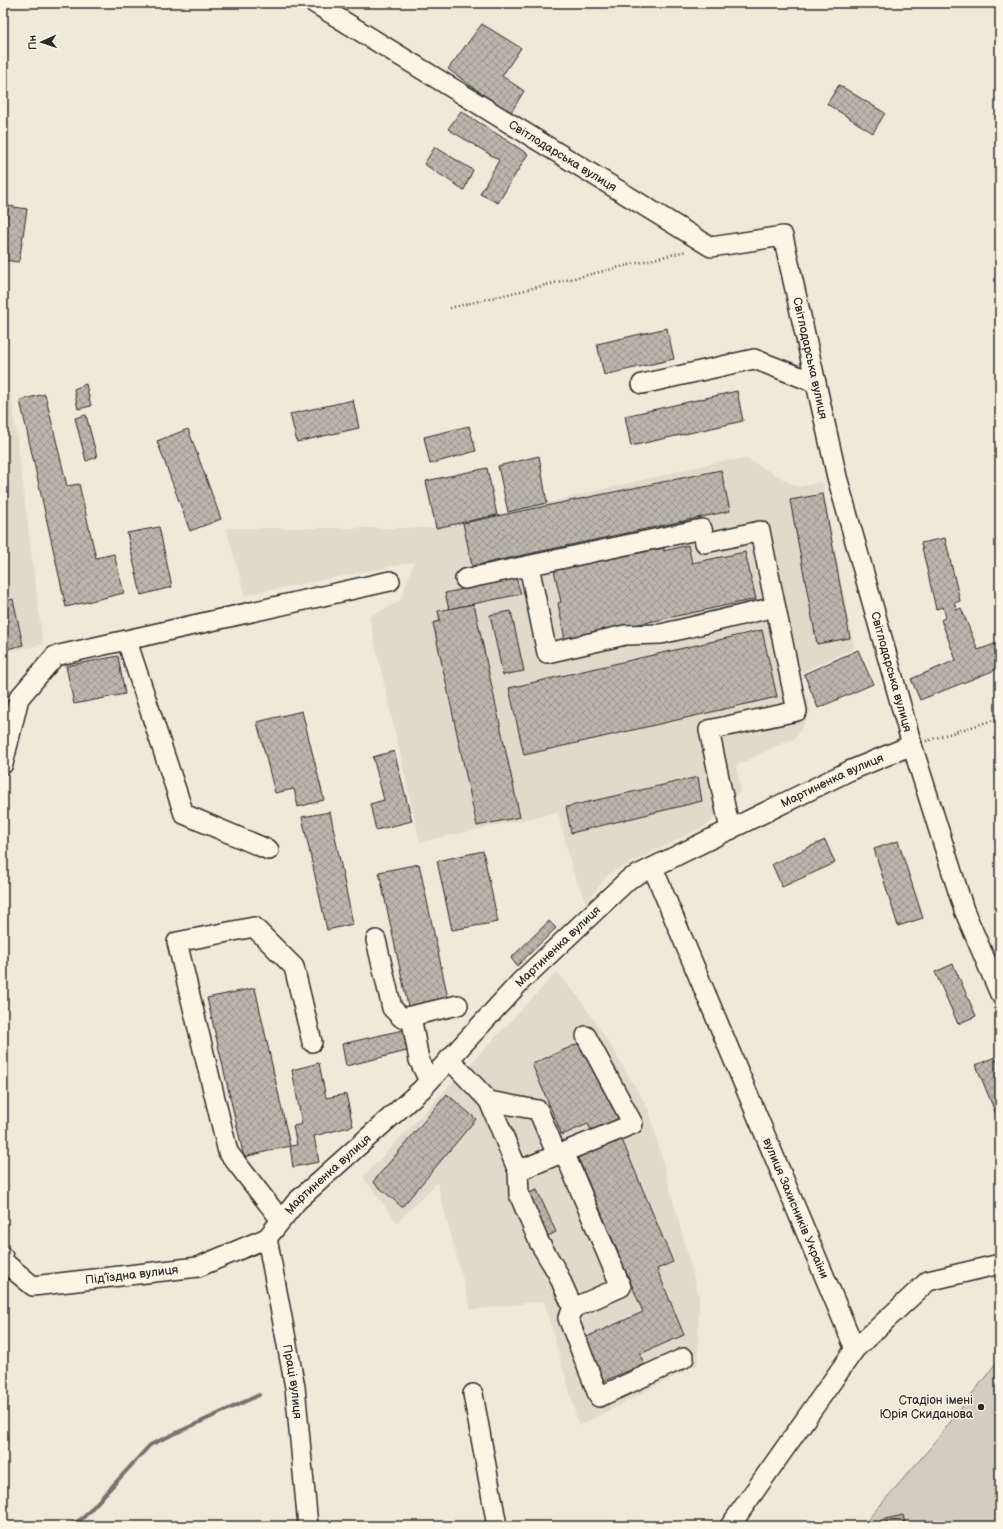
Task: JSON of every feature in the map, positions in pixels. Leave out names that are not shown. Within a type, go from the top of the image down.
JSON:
[{"type":"street","name":"Світлодарська вулиця","points":[[314,3],[711,246],[783,236],[837,477],[912,745],[964,910],[1000,994]]},
{"type":"street","points":[[642,384],[754,359],[816,383]]},
{"type":"street","points":[[465,579],[702,529],[705,543],[760,531],[797,712],[709,730],[730,830]]},
{"type":"street","points":[[529,566],[547,653],[625,635],[661,634],[775,607]]},
{"type":"street","points":[[3,764],[19,698],[55,656],[390,581]]},
{"type":"street","points":[[127,640],[184,814],[270,850]]},
{"type":"street","name":"Мартиненка вулиця","points":[[267,1238],[297,1200],[429,1081],[521,981],[629,879],[849,771],[912,745]]},
{"type":"street","name":"вулиця Захисників України","points":[[653,868],[854,1349]]},
{"type":"street","points":[[281,1220],[228,1152],[177,942],[254,927],[294,967],[312,1042]]},
{"type":"street","points":[[376,940],[392,1008],[402,1018],[458,1005]]},
{"type":"street","points":[[411,1016],[419,1060],[429,1081]]},
{"type":"street","points":[[518,1171],[633,1124],[586,1036]]},
{"type":"street","points":[[449,1060],[489,1101],[518,1171],[519,1194],[540,1242],[557,1272],[573,1308]]},
{"type":"street","points":[[489,1101],[538,1110],[561,1154],[621,1287],[573,1308],[568,1318],[599,1397],[684,1358]]},
{"type":"street","name":"Під’їздна вулиця","points":[[3,1257],[4,1262],[33,1286],[198,1267],[267,1238]]},
{"type":"street","name":"Праці вулиця","points":[[267,1238],[296,1387],[308,1526]]},
{"type":"street","points":[[730,1526],[854,1349],[928,1281],[1000,1264]]},
{"type":"street","points":[[473,1394],[497,1526]]},
{"type":"path","points":[[450,308],[709,245]]},
{"type":"path","points":[[912,745],[1000,718]]},
{"type":"shaded area","points":[[3,393],[11,393],[43,644],[3,653]]},
{"type":"shaded area","points":[[747,459],[798,487],[822,482],[854,648],[800,673],[811,711],[795,739],[787,741],[736,766],[741,790],[709,824],[609,874],[586,903],[572,869],[558,812],[420,842],[369,617],[400,601],[414,562],[245,595],[226,528],[431,528],[455,525],[721,461]]},
{"type":"shaded area","points":[[557,972],[579,998],[606,1038],[649,1110],[699,1297],[698,1364],[579,1426],[544,1301],[471,1310],[437,1183],[397,1222],[363,1177]]},
{"type":"shaded area","name":"Стадiон імені Юрія Скиданова","points":[[1000,1358],[1000,1526],[862,1526],[931,1447]]},
{"type":"building","points":[[482,24],[521,48],[502,76],[524,91],[510,114],[448,69]]},
{"type":"building","points":[[839,85],[885,113],[873,133],[827,104]]},
{"type":"building","points":[[461,111],[528,154],[498,203],[480,194],[499,160],[448,129]]},
{"type":"building","points":[[435,147],[473,170],[464,190],[424,164]]},
{"type":"building","points":[[8,206],[27,209],[19,262],[3,260],[3,240]]},
{"type":"building","points":[[667,328],[674,359],[604,375],[597,344]]},
{"type":"building","points":[[86,384],[91,406],[78,409],[74,389]]},
{"type":"building","points":[[737,391],[743,421],[631,446],[625,416]]},
{"type":"building","points":[[45,394],[67,486],[79,484],[96,558],[114,554],[124,593],[66,607],[20,400]]},
{"type":"building","points":[[353,400],[359,428],[297,442],[290,414]]},
{"type":"building","points":[[86,415],[97,457],[86,461],[75,418]]},
{"type":"building","points":[[469,426],[476,451],[430,464],[424,437]]},
{"type":"building","points":[[188,429],[221,519],[190,531],[157,441]]},
{"type":"building","points":[[539,456],[547,503],[508,512],[498,466]]},
{"type":"building","points":[[487,468],[497,515],[436,528],[426,481]]},
{"type":"building","points":[[721,470],[730,511],[472,566],[463,523]]},
{"type":"building","points":[[823,494],[850,638],[817,644],[790,500]]},
{"type":"building","points":[[159,527],[172,587],[141,595],[127,533]]},
{"type":"building","points":[[945,538],[960,601],[954,603],[957,610],[961,608],[978,650],[1000,642],[1000,668],[920,700],[911,679],[956,660],[941,620],[946,617],[943,607],[936,609],[921,543]]},
{"type":"building","points":[[688,545],[692,563],[745,552],[756,599],[565,640],[558,603],[561,602],[554,570],[664,548],[664,551]]},
{"type":"building","points":[[516,578],[521,594],[449,609],[445,593]]},
{"type":"building","points":[[13,599],[23,645],[3,650],[3,602]]},
{"type":"building","points":[[474,604],[520,817],[477,826],[433,623],[440,621],[438,611]]},
{"type":"building","points":[[511,611],[524,671],[503,675],[490,615]]},
{"type":"building","points":[[762,630],[777,697],[524,755],[509,688]]},
{"type":"building","points":[[858,650],[873,684],[818,708],[804,674]]},
{"type":"building","points":[[118,656],[125,694],[74,704],[66,666]]},
{"type":"building","points":[[302,711],[324,800],[298,807],[294,789],[275,793],[257,722]]},
{"type":"building","points":[[394,751],[412,821],[376,830],[370,804],[384,800],[373,757]]},
{"type":"building","points":[[698,777],[702,801],[571,833],[566,807]]},
{"type":"building","points":[[330,812],[353,924],[327,930],[302,817]]},
{"type":"building","points":[[825,840],[835,863],[782,887],[772,864]]},
{"type":"building","points":[[898,841],[923,918],[898,926],[874,849]]},
{"type":"building","points":[[483,851],[498,922],[452,930],[437,861]]},
{"type":"building","points":[[419,864],[448,998],[408,1006],[379,872]]},
{"type":"building","points":[[549,921],[556,928],[517,966],[511,958]]},
{"type":"building","points":[[1000,931],[1000,947],[995,933]]},
{"type":"building","points":[[953,964],[976,1016],[958,1024],[935,972]]},
{"type":"building","points":[[255,988],[290,1146],[244,1157],[207,998]]},
{"type":"building","points":[[407,1029],[411,1050],[346,1066],[342,1044]]},
{"type":"building","points":[[586,1040],[622,1124],[594,1136],[588,1124],[562,1135],[532,1064]]},
{"type":"building","points":[[995,1057],[1000,1068],[1000,1112],[996,1114],[976,1065]]},
{"type":"building","points":[[319,1063],[326,1098],[346,1094],[353,1126],[314,1136],[319,1162],[293,1167],[290,1146],[297,1145],[293,1126],[302,1124],[292,1070]]},
{"type":"building","points":[[447,1094],[476,1119],[402,1207],[373,1182]]},
{"type":"building","points":[[620,1135],[673,1262],[657,1269],[684,1335],[640,1354],[644,1364],[602,1382],[584,1338],[643,1312],[576,1153]]},
{"type":"building","points":[[537,1190],[556,1232],[544,1238],[524,1195]]},
{"type":"building","points":[[3,1421],[8,1439],[3,1440]]},
{"type":"building","points":[[903,1515],[905,1524],[911,1522],[912,1526],[882,1526],[881,1520]]},
{"type":"waterway","points":[[70,1526],[83,1518],[150,1445],[259,1395]]},
{"type":"place","name":"Стадiон імені Юрія Скиданова","points":[[981,1407]]}]
